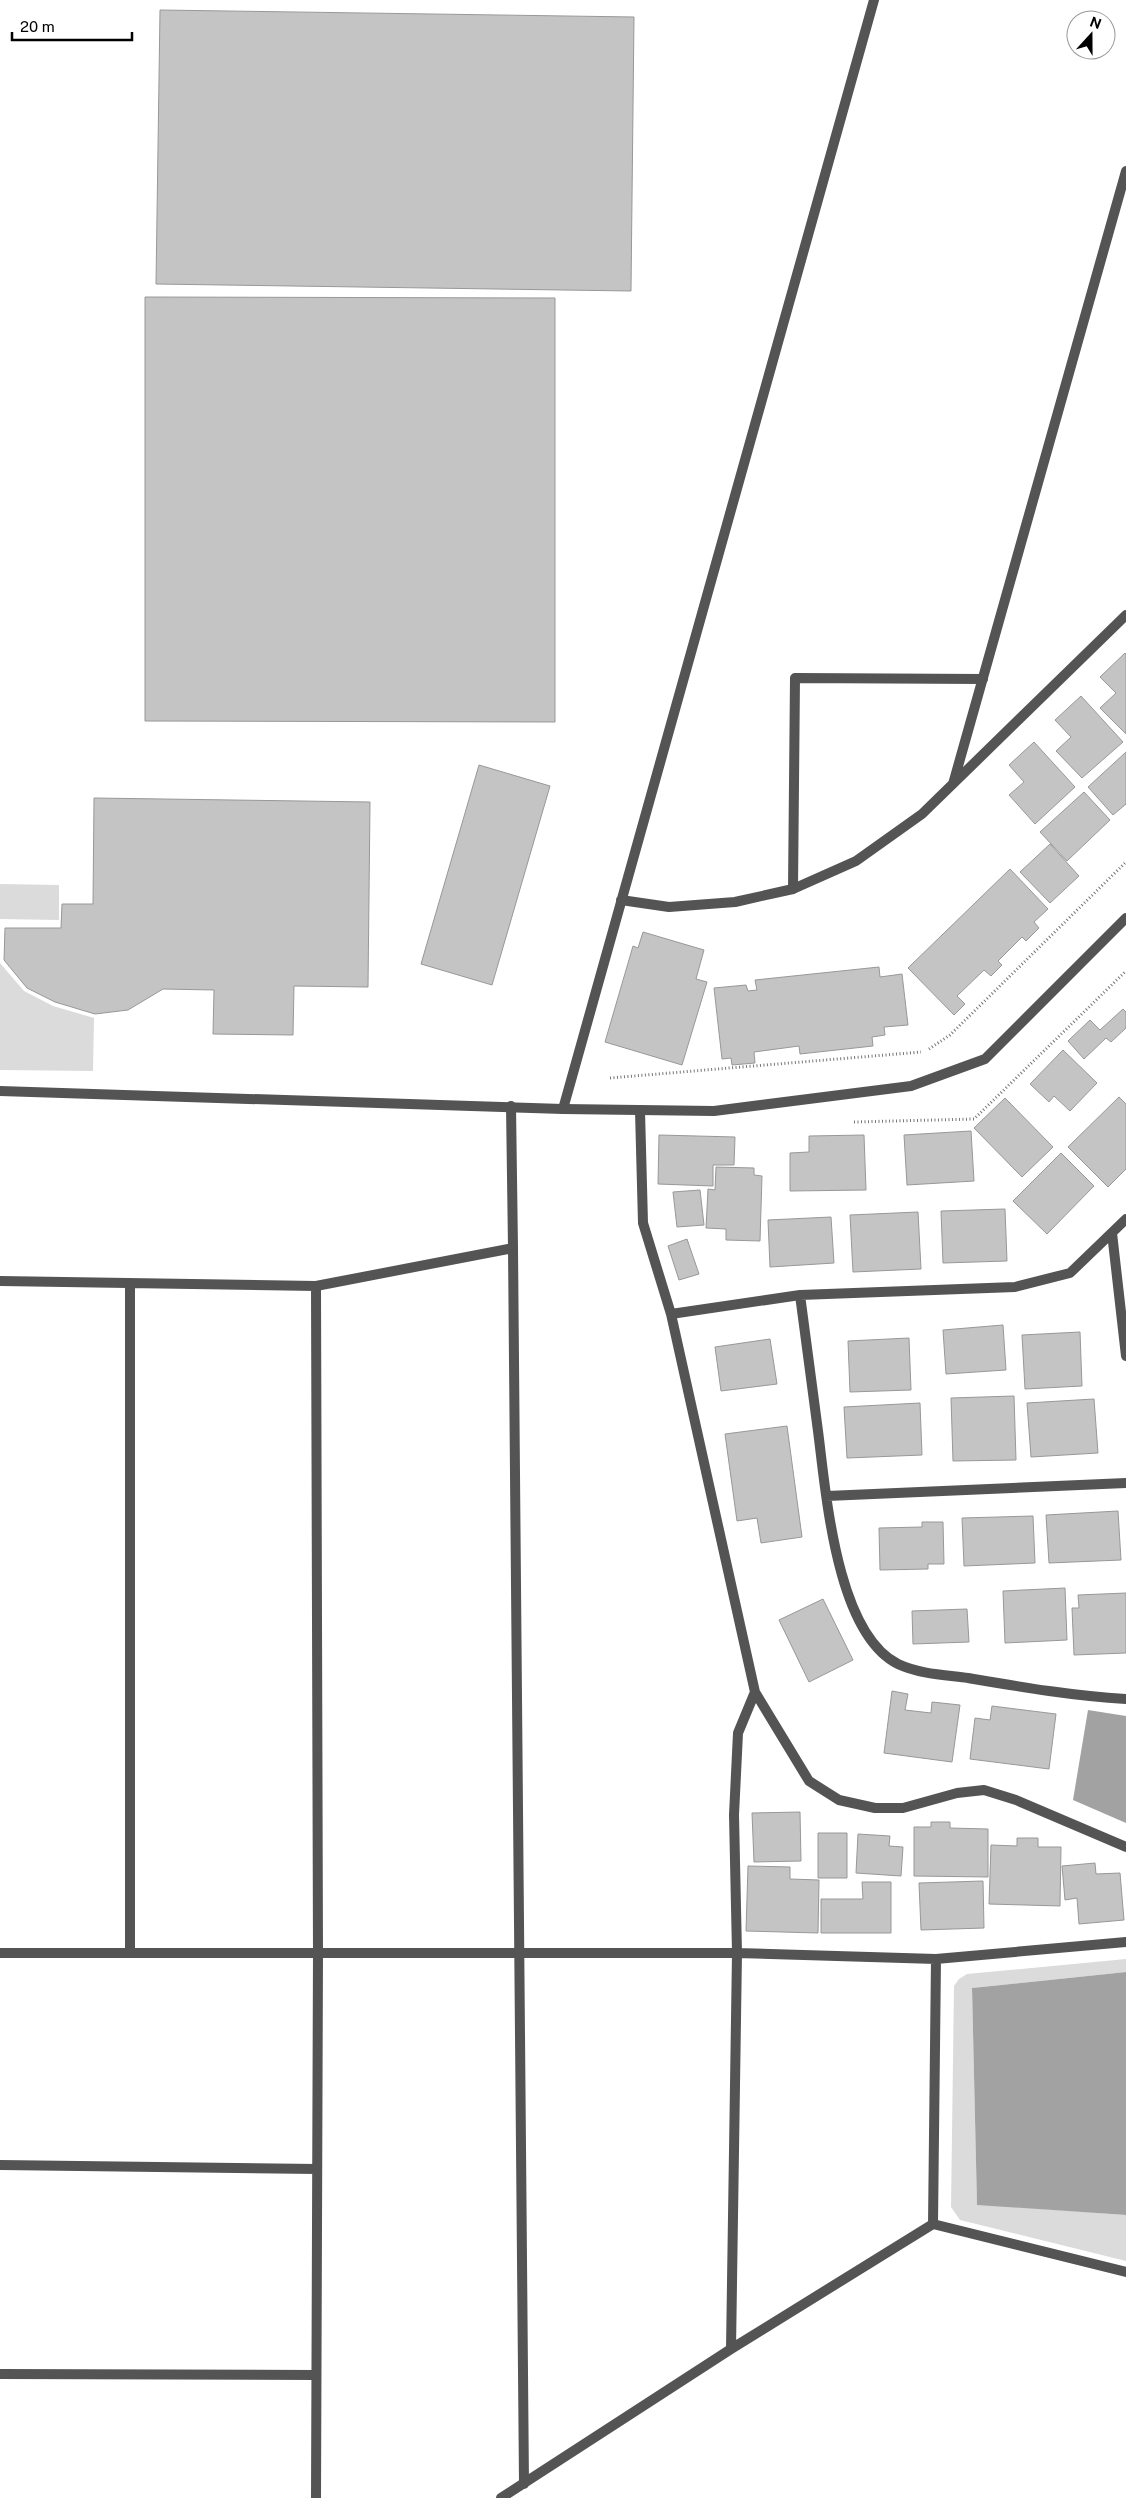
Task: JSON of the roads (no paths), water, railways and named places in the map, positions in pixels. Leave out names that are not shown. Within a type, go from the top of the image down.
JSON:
[{"type":"street","points":[[563,1109],[874,0]]},
{"type":"street","points":[[953,784],[1126,171]]},
{"type":"street","points":[[621,900],[669,907],[735,902],[793,888],[856,861],[922,814],[1126,616]]},
{"type":"street","points":[[793,888],[795,678],[983,679]]},
{"type":"street","points":[[0,1092],[563,1109],[714,1111],[911,1086],[985,1059],[1126,918]]},
{"type":"street","points":[[511,1106],[524,2484]]},
{"type":"street","points":[[640,1111],[643,1223],[670,1314],[754,1692],[809,1781],[839,1800],[875,1808],[903,1808],[957,1793],[984,1790],[1016,1800],[1126,1847]]},
{"type":"street","points":[[670,1314],[800,1295],[1015,1287],[1070,1273],[1126,1219]]},
{"type":"street","points":[[1112,1233],[1126,1356]]},
{"type":"street","points":[[0,1281],[316,1286],[513,1248]]},
{"type":"street","points":[[130,1284],[130,1953]]},
{"type":"street","points":[[316,1286],[318,1953],[316,2498]]},
{"type":"street","points":[[800,1295],[831,1534],[845,1585],[859,1620],[876,1644],[897,1663],[923,1671],[1078,1696],[1126,1699]]},
{"type":"street","points":[[827,1496],[1126,1483]]},
{"type":"street","points":[[731,2349],[737,1953],[734,1815],[738,1733],[754,1692]]},
{"type":"street","points":[[0,1952],[737,1953],[936,1959],[1126,1942]]},
{"type":"street","points":[[933,2224],[936,1959]]},
{"type":"street","points":[[0,2165],[317,2168]]},
{"type":"street","points":[[501,2498],[731,2349],[933,2224],[1126,2272]]},
{"type":"street","points":[[0,2374],[316,2375]]}]
